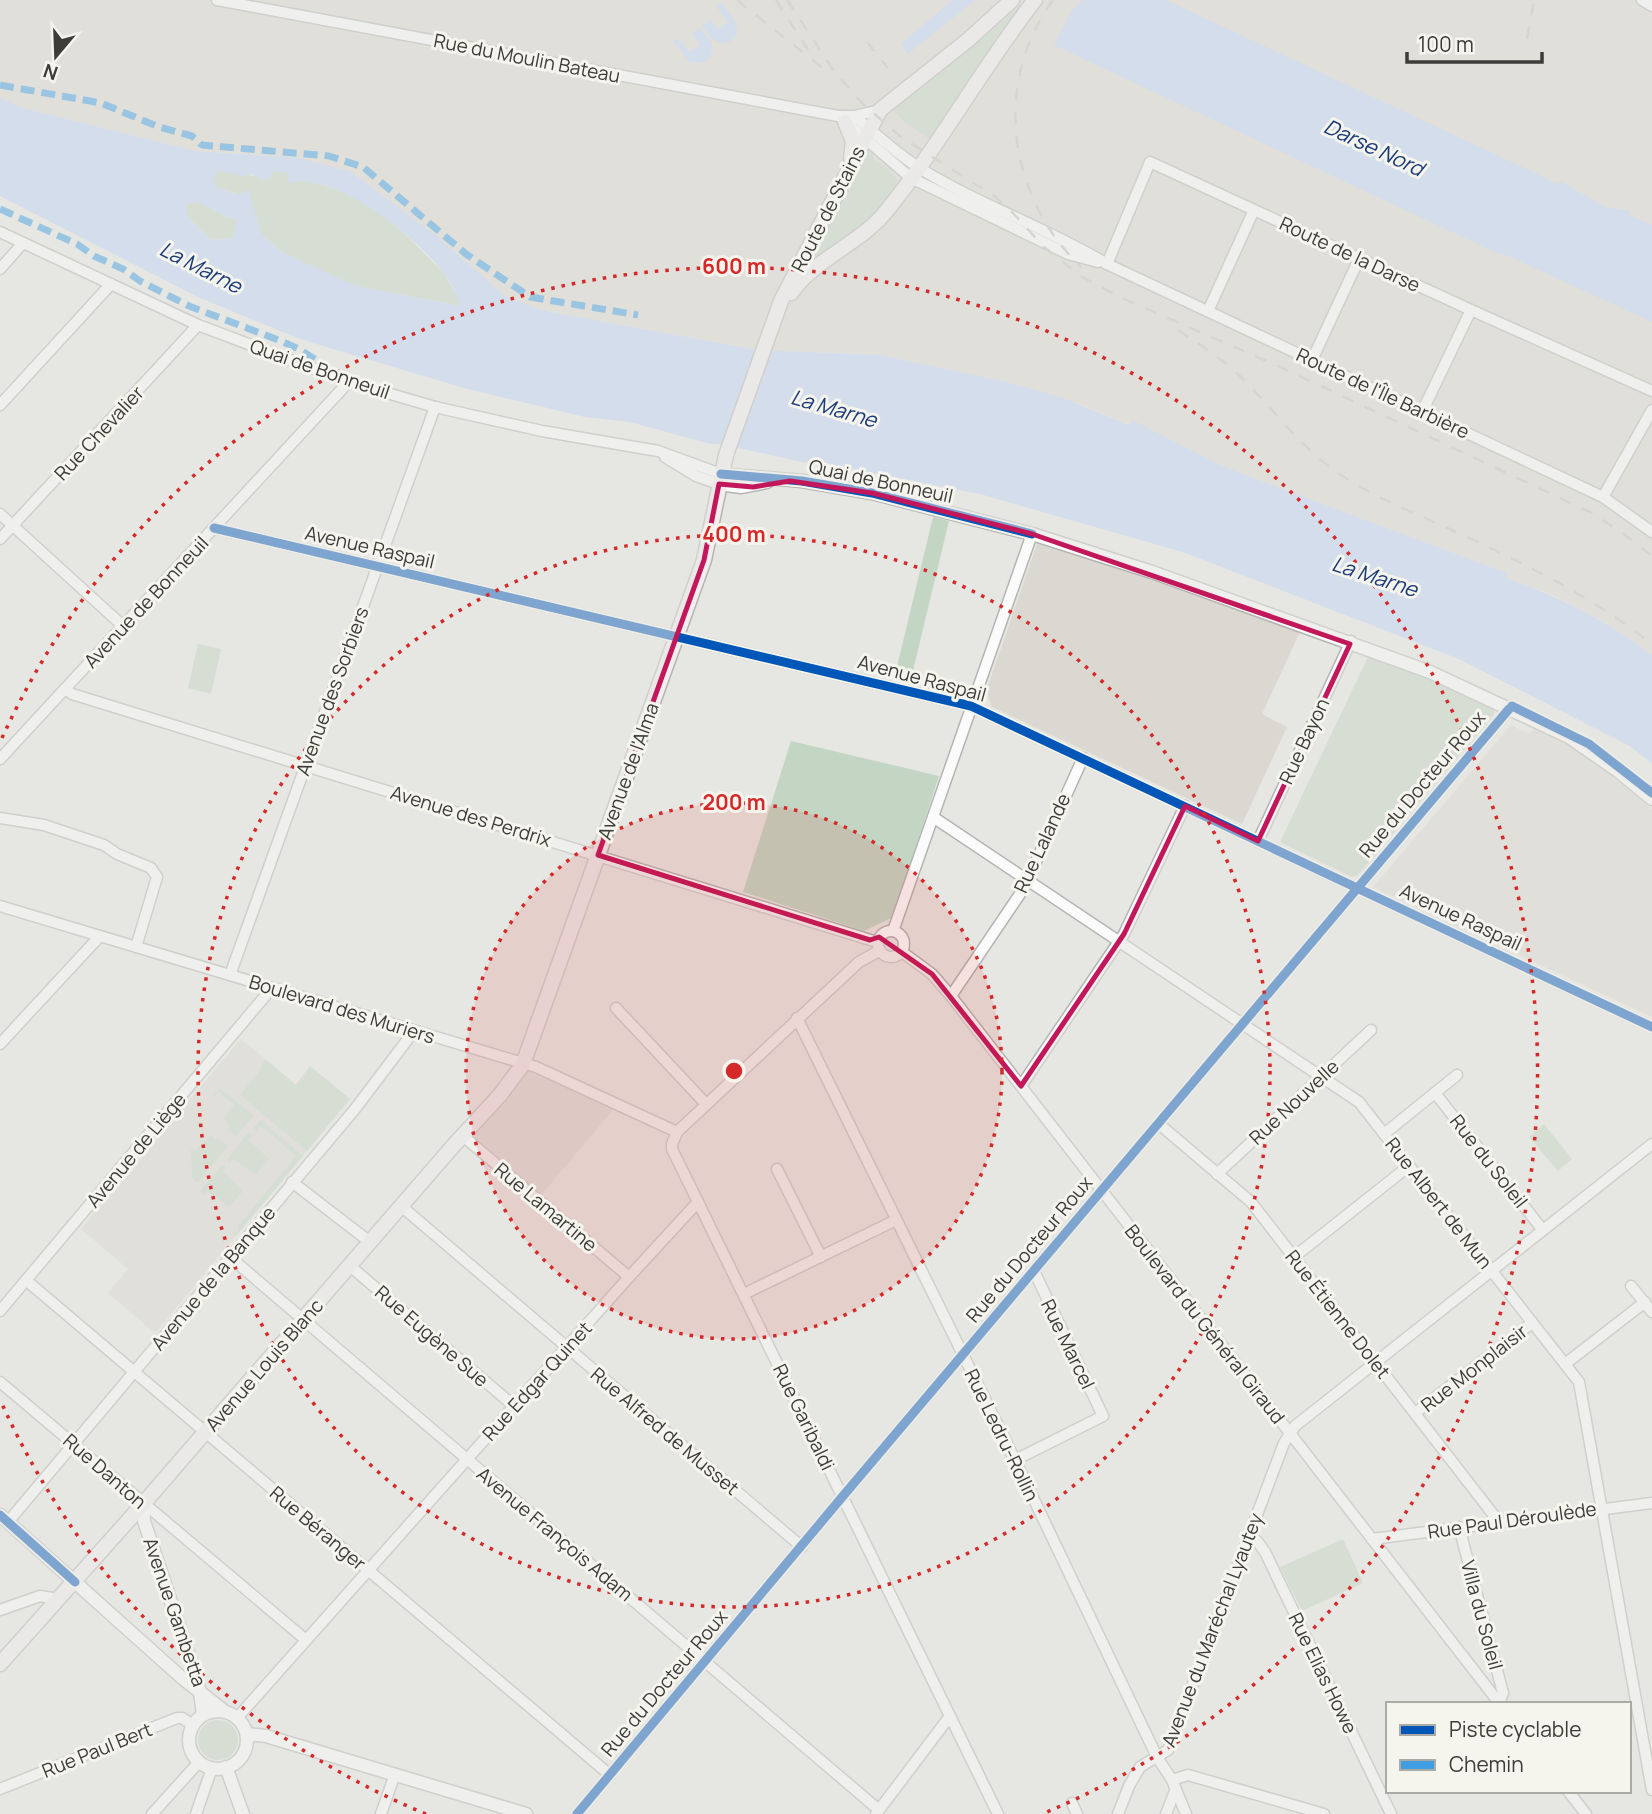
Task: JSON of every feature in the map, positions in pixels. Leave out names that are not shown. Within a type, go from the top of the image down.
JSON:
[{"type":"main road","name":"Route de Stains","points":[[768,338],[781,301],[880,110],[968,40],[1012,0]]},
{"type":"main road","name":"Route de Stains","points":[[768,338],[801,280],[870,228],[915,173],[1035,0]]},
{"type":"main road","points":[[846,118],[853,141],[850,165]]},
{"type":"main road","name":"Avenue de l'Alma","points":[[523,1064],[704,560],[726,455],[768,338]]},
{"type":"main road","name":"Avenue Louis Blanc","points":[[0,1664],[75,1582],[507,1087],[523,1064]]},
{"type":"street","name":"Rue du Moulin Bateau","points":[[217,0],[846,118]]},
{"type":"street","points":[[1642,0],[1652,6]]},
{"type":"street","points":[[846,118],[880,110]]},
{"type":"street","name":"Route de l'Île Barbière","points":[[846,118],[915,173],[1068,254],[1107,264],[1603,496],[1652,532]]},
{"type":"street","name":"Route de la Darse","points":[[1107,264],[1150,162],[1652,391]]},
{"type":"street","points":[[1208,311],[1254,210]]},
{"type":"street","name":"Quai de Bonneuil","points":[[0,232],[198,325],[346,381],[435,407],[542,431],[658,451],[720,479],[802,481],[872,494],[1032,534],[1152,572],[1430,672],[1583,746],[1652,799]]},
{"type":"street","points":[[0,269],[23,243]]},
{"type":"street","points":[[1312,360],[1359,259]]},
{"type":"street","points":[[0,405],[111,284]]},
{"type":"street","points":[[1422,412],[1471,310]]},
{"type":"street","name":"Rue Chevalier","points":[[0,539],[198,325]]},
{"type":"street","name":"Avenue de Bonneuil","points":[[0,758],[343,388],[346,381]]},
{"type":"street","name":"Avenue des Sorbiers","points":[[230,975],[435,407]]},
{"type":"street","points":[[1603,496],[1652,410]]},
{"type":"street","points":[[0,514],[123,626]]},
{"type":"street","name":"Avenue Raspail","points":[[214,528],[971,706],[1652,1027]]},
{"type":"street","points":[[893,931],[1032,534]]},
{"type":"street","name":"Rue Bayon","points":[[1258,841],[1351,643]]},
{"type":"street","name":"Avenue des Perdrix","points":[[65,689],[72,694],[598,855],[878,947]]},
{"type":"street","name":"Rue du Docteur Roux","points":[[577,1814],[1509,709]]},
{"type":"street","name":"Rue Lalande","points":[[951,996],[1024,888],[1083,758]]},
{"type":"street","points":[[1021,1086],[1120,941],[1185,806]]},
{"type":"street","name":"Rue Albert de Mun","points":[[933,817],[1359,1101],[1565,1364],[1581,1387],[1652,1790]]},
{"type":"street","points":[[0,818],[68,832],[104,845],[151,868],[157,877],[136,947]]},
{"type":"street","name":"Boulevard des Muriers","points":[[0,906],[536,1067],[677,1132]]},
{"type":"street","points":[[677,1132],[797,1018],[878,947],[885,932],[893,931],[903,939],[902,952],[890,958],[878,947]]},
{"type":"street","points":[[0,1044],[100,936]]},
{"type":"street","name":"Boulevard du Général Giraud","points":[[902,952],[932,974],[951,996],[1498,1702]]},
{"type":"street","name":"Avenue de Liège","points":[[0,1311],[258,1005],[269,987]]},
{"type":"street","points":[[616,1008],[706,1104]]},
{"type":"street","name":"Rue Ledru-Rollin","points":[[797,1018],[1186,1814]]},
{"type":"street","name":"Rue Nouvelle","points":[[1217,1174],[1371,1030]]},
{"type":"street","name":"Avenue de la Banque","points":[[4,1519],[74,1444],[231,1258],[355,1109],[414,1031]]},
{"type":"street","points":[[1384,1134],[1457,1076]]},
{"type":"street","name":"Rue du Soleil","points":[[1436,1093],[1542,1229]]},
{"type":"street","name":"Rue Étienne Dolet","points":[[1159,1124],[1251,1202],[1499,1521]]},
{"type":"street","name":"Rue Garibaldi","points":[[677,1132],[671,1144],[672,1149],[998,1814]]},
{"type":"street","name":"Rue Lamartine","points":[[463,1136],[629,1277]]},
{"type":"street","points":[[1290,1433],[1295,1426],[1490,1270],[1652,1144]]},
{"type":"street","points":[[1294,1257],[1409,1166]]},
{"type":"street","points":[[777,1169],[821,1257]]},
{"type":"street","points":[[292,1182],[370,1242]]},
{"type":"street","name":"Rue Edgar Quinet","points":[[237,1717],[698,1202]]},
{"type":"street","name":"Rue Alfred de Musset","points":[[401,1206],[802,1548]]},
{"type":"street","points":[[744,1294],[896,1220]]},
{"type":"street","name":"Avenue François Adam","points":[[231,1258],[878,1812]]},
{"type":"street","name":"Rue Eugène Sue","points":[[350,1266],[514,1406]]},
{"type":"street","name":"Rue Marcel","points":[[1015,1460],[1103,1416],[1034,1271]]},
{"type":"street","name":"Rue Béranger","points":[[27,1281],[610,1776]]},
{"type":"street","points":[[1565,1364],[1648,1307],[1631,1286]]},
{"type":"street","name":"Rue Monplaisir","points":[[1415,1413],[1532,1323]]},
{"type":"street","name":"Rue Danton","points":[[0,1382],[306,1640]]},
{"type":"street","name":"Avenue du Maréchal Lyautey","points":[[1118,1814],[1140,1767],[1168,1750],[1290,1433]]},
{"type":"street","name":"Rue Paul Déroulède","points":[[1372,1539],[1652,1503]]},
{"type":"street","name":"Avenue Gambetta","points":[[143,1504],[144,1521],[200,1692],[225,1711]]},
{"type":"street","points":[[4,1519],[200,1692],[203,1715]]},
{"type":"street","name":"Villa du Soleil","points":[[1459,1527],[1503,1693],[1501,1702]]},
{"type":"street","name":"Rue Elias Howe","points":[[1249,1537],[1257,1541],[1265,1552],[1391,1814]]},
{"type":"street","points":[[0,1610],[40,1596],[58,1599]]},
{"type":"street","points":[[215,1711],[225,1711],[237,1717],[247,1734],[243,1755],[233,1765],[226,1767],[212,1768],[199,1762],[191,1748],[190,1732],[193,1725],[203,1715],[215,1711]]},
{"type":"street","points":[[1638,1713],[1652,1711]]},
{"type":"street","points":[[878,1812],[950,1716]]},
{"type":"street","name":"Rue Paul Bert","points":[[0,1790],[177,1718],[193,1725]]},
{"type":"street","points":[[247,1734],[266,1736],[526,1814]]},
{"type":"street","points":[[152,1814],[199,1762]]},
{"type":"street","points":[[226,1767],[243,1814]]},
{"type":"street","points":[[195,1814],[212,1768]]},
{"type":"street","points":[[381,1814],[395,1774]]},
{"type":"street","points":[[1166,1814],[1174,1786],[1188,1775],[1324,1814]]},
{"type":"street","points":[[1570,1793],[1586,1814]]},
{"type":"highlighted area","points":[[790,481],[872,493],[1032,534],[1350,644],[1258,841],[1185,806],[1124,934],[1021,1086],[932,974],[879,937],[870,940],[598,855],[704,560],[719,484],[753,487]]},
{"type":"shaded area","points":[[0,0],[1652,0],[1652,655],[1606,623],[1555,596],[1506,578],[1507,573],[1218,464],[1132,421],[1130,425],[1077,403],[1007,382],[880,355],[758,350],[540,310],[505,296],[434,234],[298,158],[195,151],[23,108],[0,98]]},
{"type":"shaded area","points":[[1037,544],[1128,571],[1300,632],[1262,714],[1287,727],[1242,824],[992,707],[986,691]]},
{"type":"shaded area","points":[[1511,725],[1529,734],[1535,727],[1574,745],[1652,809],[1652,1017],[1373,887]]},
{"type":"shaded area","points":[[241,1039],[296,1085],[310,1066],[350,1099],[155,1333],[108,1293],[128,1269],[81,1229]]},
{"type":"shaded area","points":[[523,1064],[617,1105],[537,1200],[463,1136]]},
{"type":"green space","points":[[1025,2],[932,141],[904,122],[893,110]]},
{"type":"green space","points":[[867,151],[897,179],[893,193],[858,232],[802,272],[854,177],[864,152]]},
{"type":"green space","points":[[219,170],[269,179],[274,171],[288,173],[352,195],[406,235],[444,273],[462,306],[356,286],[282,252],[261,234],[256,217],[239,195],[214,186],[214,176]]},
{"type":"green space","points":[[197,202],[237,219],[233,238],[211,240],[187,216],[186,204]]},
{"type":"green space","points":[[933,517],[949,521],[910,683],[894,679]]},
{"type":"green space","points":[[198,644],[221,649],[211,694],[188,688]]},
{"type":"green space","points":[[1368,657],[1428,678],[1494,708],[1494,714],[1357,876],[1352,877],[1280,842]]},
{"type":"green space","points":[[791,741],[939,776],[893,917],[864,931],[743,892]]},
{"type":"green space","points":[[265,1059],[296,1085],[310,1066],[350,1099],[307,1151],[240,1095],[261,1069]]},
{"type":"green space","points":[[219,1088],[254,1115],[236,1136],[227,1129],[230,1126],[223,1118],[234,1105],[219,1092],[212,1098]]},
{"type":"green space","points":[[261,1120],[303,1156],[236,1236],[239,1230],[237,1227],[296,1156],[265,1129],[259,1127],[256,1131],[253,1128]]},
{"type":"green space","points":[[1544,1124],[1572,1159],[1558,1171],[1529,1137]]},
{"type":"green space","points":[[248,1133],[252,1135],[249,1140],[269,1159],[256,1175],[233,1159],[230,1163],[227,1159]]},
{"type":"green space","points":[[211,1135],[228,1146],[199,1181],[195,1182],[192,1177],[191,1150],[196,1150]]},
{"type":"green space","points":[[222,1165],[226,1167],[223,1171],[243,1191],[229,1207],[207,1191],[203,1195],[200,1191]]},
{"type":"green space","points":[[1343,1539],[1363,1583],[1302,1611],[1280,1567]]},
{"type":"green space","points":[[218,1720],[232,1726],[238,1740],[232,1754],[218,1760],[204,1754],[198,1740],[204,1726]]},
{"type":"water","points":[[952,0],[975,0],[908,54],[901,44]]},
{"type":"water","name":"Darse Nord","points":[[1083,0],[1166,0],[1556,184],[1562,182],[1606,207],[1630,211],[1630,215],[1652,225],[1652,322],[1504,254],[1501,255],[1054,45],[1073,9]]},
{"type":"water","points":[[721,3],[737,23],[736,36],[728,43],[715,41],[702,26],[710,20],[718,29],[728,22],[716,6]]},
{"type":"water","points":[[699,28],[712,43],[711,57],[703,63],[690,62],[673,42],[677,38],[690,52],[700,45],[692,34]]},
{"type":"water","name":"La Marne","points":[[0,98],[23,108],[195,151],[298,158],[351,172],[434,234],[505,296],[540,310],[757,350],[880,355],[1007,382],[1063,398],[1129,425],[1132,420],[1218,464],[1507,573],[1506,578],[1545,593],[1618,631],[1652,655],[1652,764],[1630,746],[1459,659],[1183,552],[980,494],[711,444],[630,422],[585,417],[464,388],[300,339],[198,297],[0,196]],"holes":[[[219,170],[242,176],[252,174],[264,180],[269,179],[274,171],[287,173],[288,183],[307,182],[328,186],[350,196],[394,225],[414,242],[443,272],[461,306],[356,286],[282,252],[261,234],[249,190],[238,195],[214,186],[214,176]],[[197,202],[237,219],[233,238],[211,240],[187,216],[186,204]]]},
{"type":"railway","points":[[737,0],[830,74]]},
{"type":"railway","points":[[776,0],[808,50]]},
{"type":"railway","points":[[787,0],[834,71],[862,103],[901,137],[994,196],[1044,247],[1082,277],[1122,298],[1278,366],[1592,513],[1652,556]]},
{"type":"railway","points":[[1053,0],[1034,33],[1021,67],[1016,103],[1017,139],[1024,174],[1037,208],[1056,239],[1081,267]]},
{"type":"railway","points":[[1527,39],[1534,0]]},
{"type":"railway","points":[[867,42],[888,68]]},
{"type":"railway","points":[[1178,330],[1235,371],[1303,443],[1344,477],[1384,499],[1531,568],[1605,611],[1652,644]]},
{"type":"marked path","points":[[0,85],[101,103],[159,127],[192,136],[202,145],[329,156],[363,167],[466,254],[530,297],[638,315]]},
{"type":"marked path","points":[[0,209],[77,244],[94,256],[189,306],[281,341],[327,367]]},
{"type":"cycle path","points":[[721,474],[802,481],[872,493],[1032,534]]},
{"type":"cycle path","points":[[214,528],[971,706],[1652,1027]]},
{"type":"cycle path","points":[[1512,706],[1589,744],[1652,793]]},
{"type":"cycle path","points":[[577,1814],[1509,709]]},
{"type":"cycle path","points":[[0,1515],[75,1582]]}]
